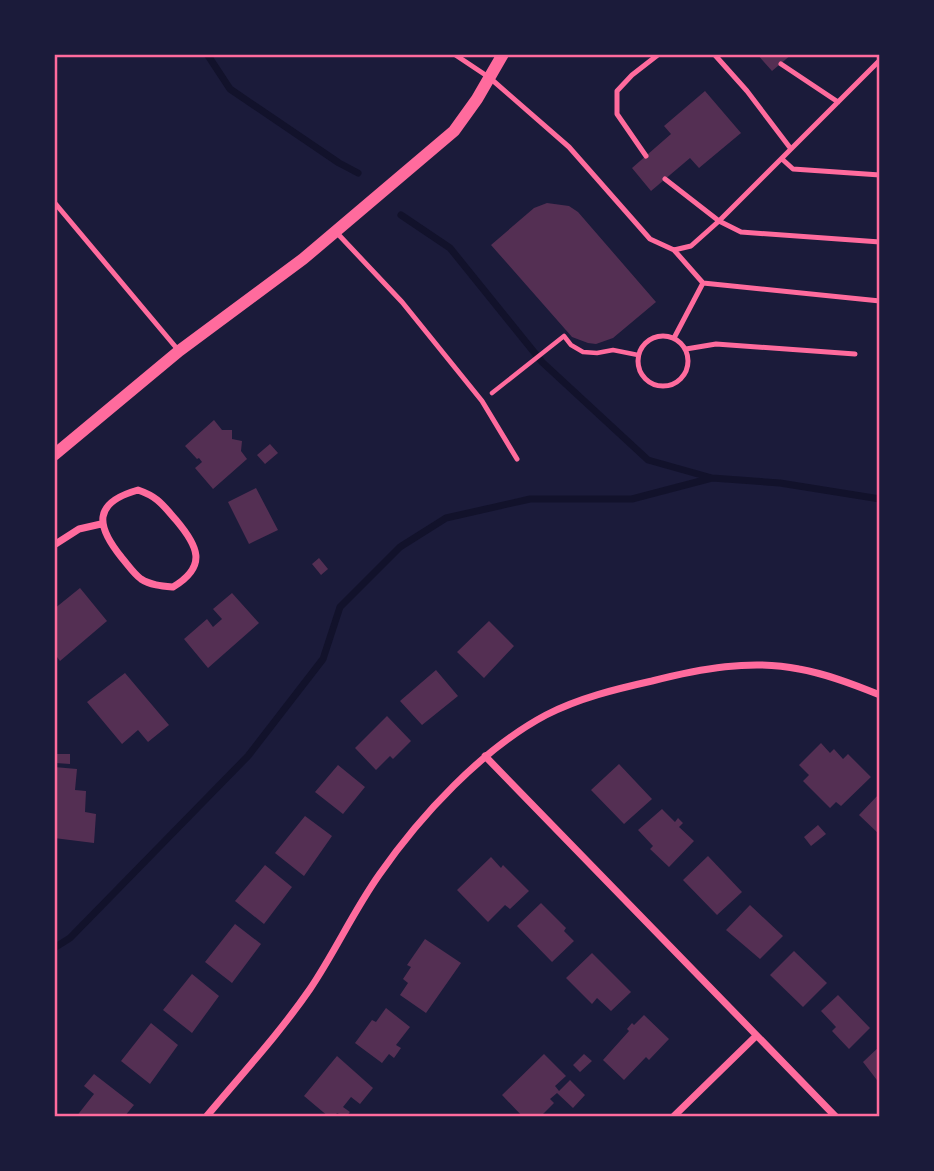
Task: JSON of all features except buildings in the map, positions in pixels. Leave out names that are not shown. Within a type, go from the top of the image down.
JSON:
[{"type":"street","points":[[54,455],[178,351],[303,258],[454,131],[503,54]]},
{"type":"street","points":[[138,490],[154,496],[193,540],[196,558],[187,578],[173,587],[153,584],[139,578],[106,537],[102,524],[106,508],[118,496],[138,490]]},
{"type":"street","points":[[54,545],[79,529],[102,524]]},
{"type":"street","points":[[206,1117],[308,991],[357,909],[403,844],[485,756],[525,727],[576,702],[625,687],[710,669],[758,665],[798,668],[837,678],[880,695]]},
{"type":"street","points":[[485,756],[836,1117]]},
{"type":"street","points":[[673,1117],[756,1036]]},
{"type":"lane","points":[[454,54],[490,78],[569,147],[645,234],[674,250],[703,283],[880,301]]},
{"type":"lane","points":[[646,156],[617,114],[617,91],[659,54]]},
{"type":"lane","points":[[714,54],[747,91],[791,149]]},
{"type":"lane","points":[[674,250],[691,246],[719,221],[880,60]]},
{"type":"lane","points":[[781,64],[838,102]]},
{"type":"lane","points":[[782,159],[793,169],[880,175]]},
{"type":"lane","points":[[665,179],[719,221],[741,232],[880,242]]},
{"type":"lane","points":[[54,202],[178,351]]},
{"type":"lane","points":[[335,230],[402,302],[482,401],[517,459]]},
{"type":"lane","points":[[674,338],[703,283]]},
{"type":"lane","points":[[667,335],[674,338],[686,349],[688,365],[685,373],[680,380],[666,387],[649,383],[639,371],[638,355],[652,337],[667,335]]},
{"type":"lane","points":[[686,349],[716,344],[855,354]]},
{"type":"path","points":[[482,401],[564,336],[571,345],[583,352],[597,353],[613,349],[638,355]]},
{"type":"waterway","points":[[207,54],[230,89],[358,173]]},
{"type":"waterway","points":[[401,215],[450,248],[542,362],[648,460],[712,478],[780,483],[880,499]]},
{"type":"waterway","points":[[54,948],[70,938],[248,756],[323,659],[340,607],[400,547],[446,518],[530,499],[632,499],[712,478]]}]
